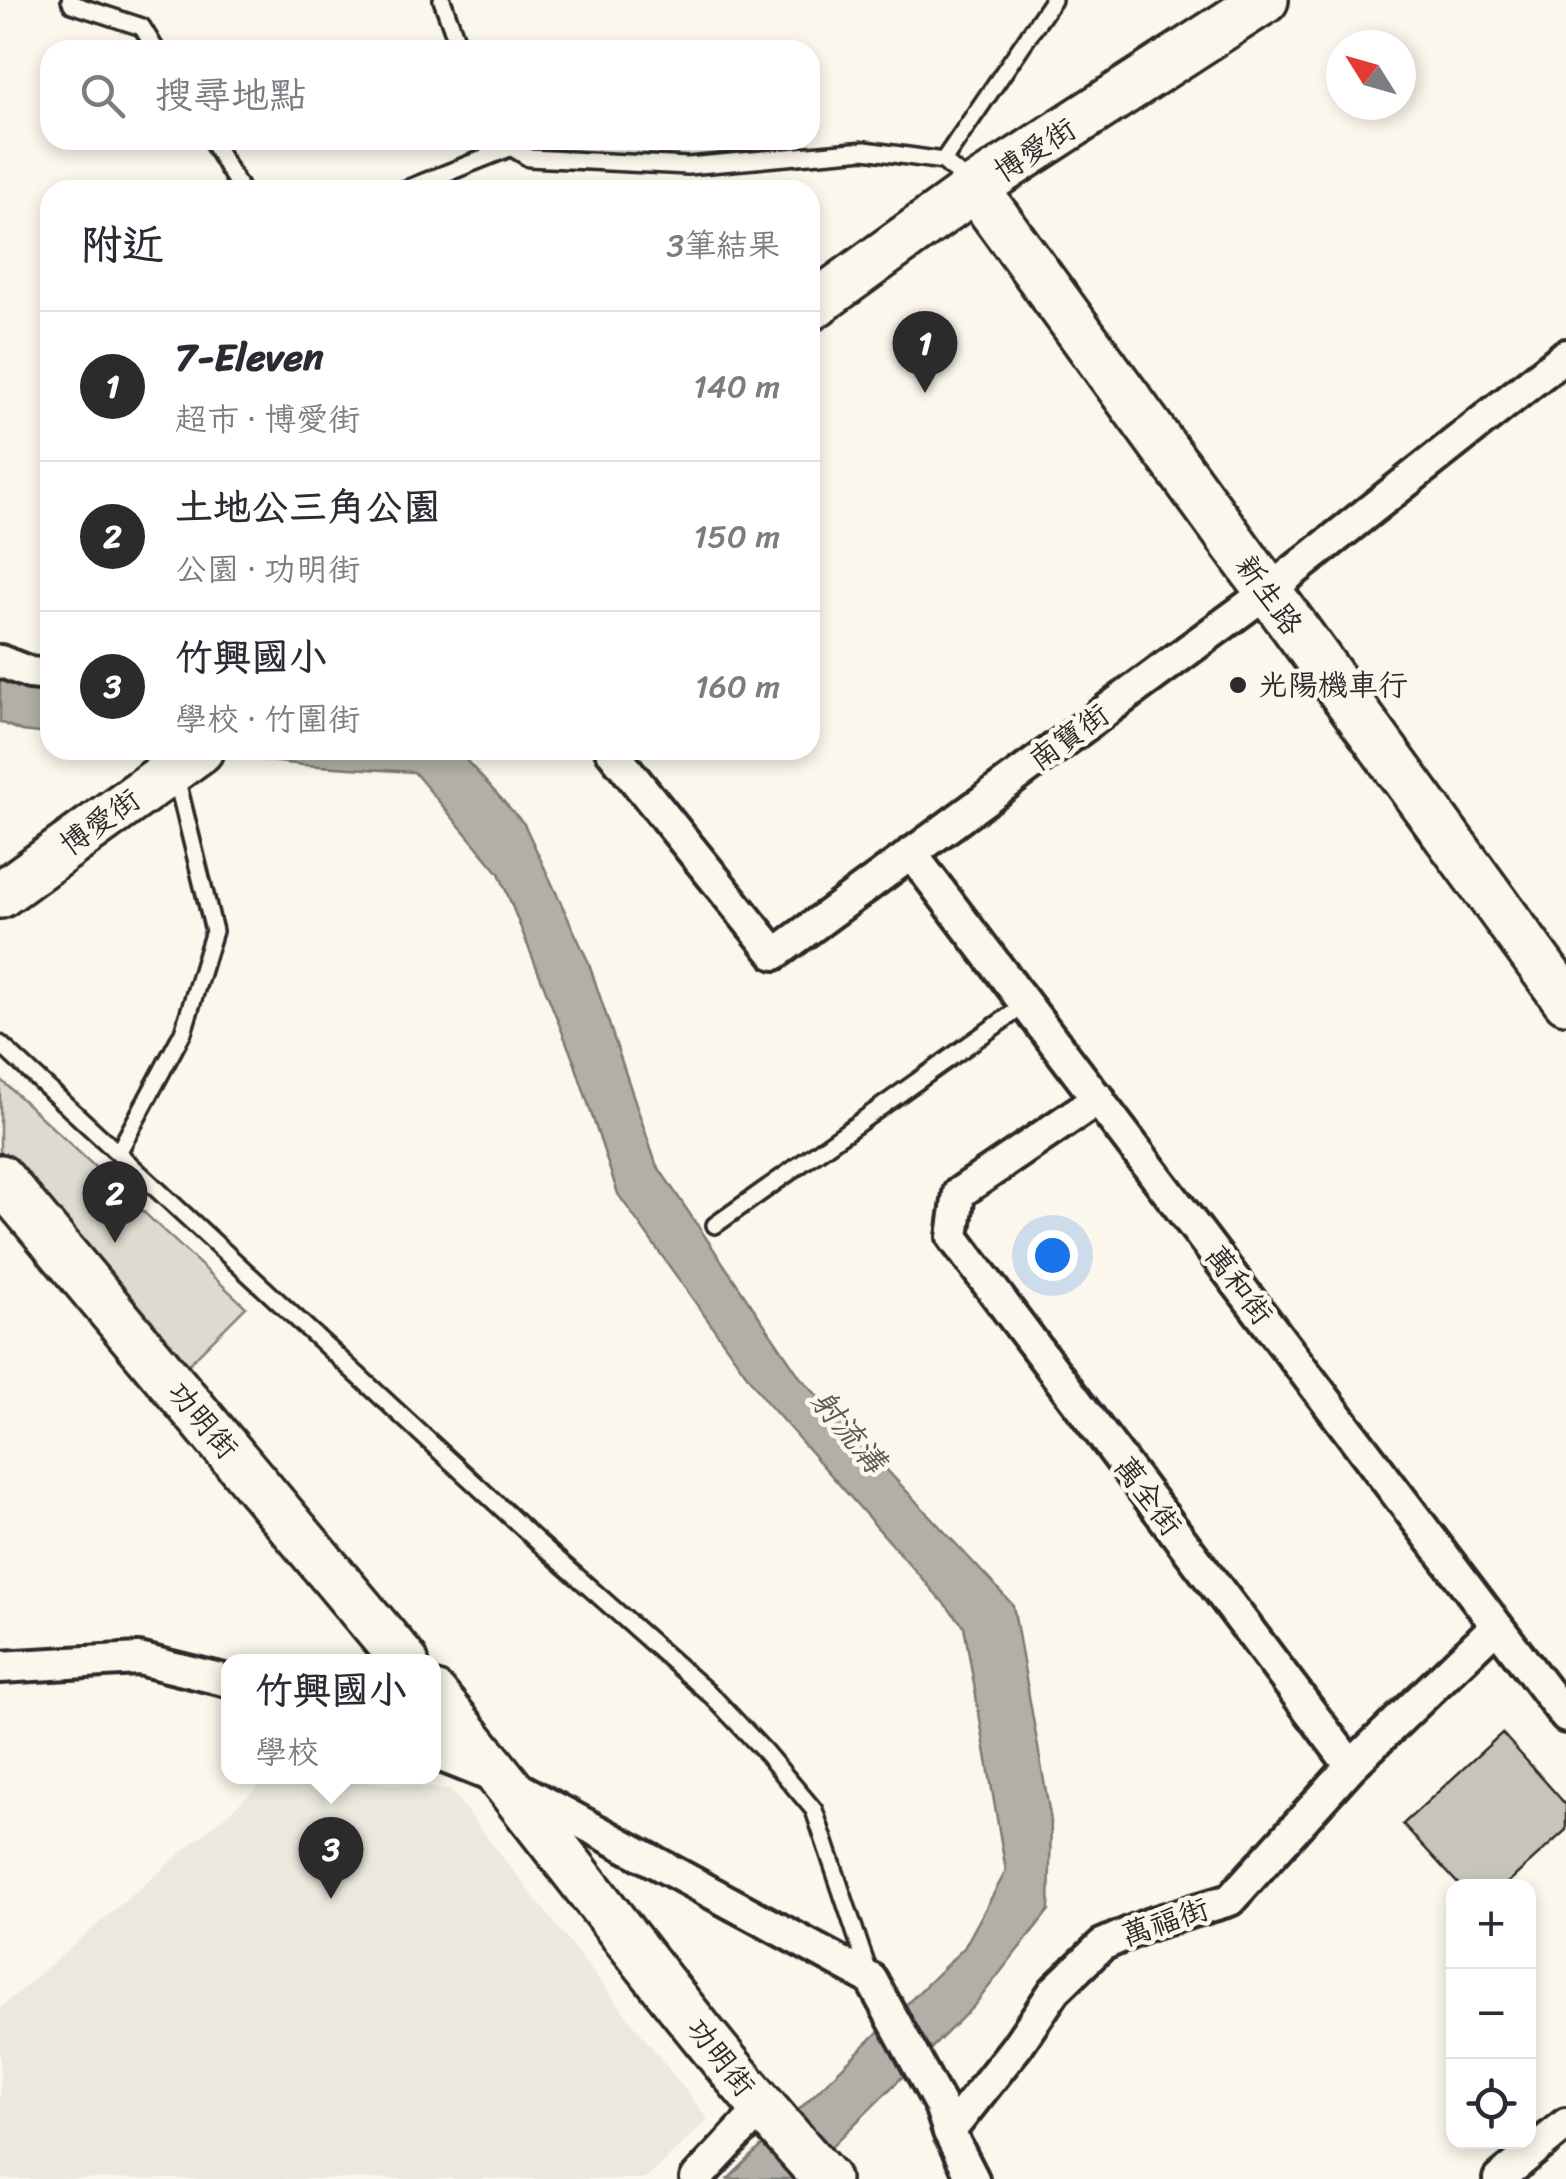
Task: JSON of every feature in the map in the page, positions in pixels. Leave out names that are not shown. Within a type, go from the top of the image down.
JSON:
[{"type":"street","name":"博愛街","points":[[820,299],[959,175],[1257,2]]},
{"type":"street","name":"新生路","points":[[959,175],[1566,1000]]},
{"type":"street","name":"南寶街","points":[[619,760],[775,954],[1266,592],[1566,355]]},
{"type":"street","points":[[0,661],[40,674]]},
{"type":"street","name":"博愛街","points":[[0,895],[187,760]]},
{"type":"street","name":"萬和街","points":[[910,853],[1566,1718]]},
{"type":"street","name":"萬全街","points":[[1098,1098],[959,1193],[953,1237],[1350,1766]]},
{"type":"street","name":"功明街","points":[[0,1178],[398,1654]]},
{"type":"street","points":[[1350,1766],[1495,1626]]},
{"type":"street","points":[[0,1667],[138,1659],[221,1679]]},
{"type":"street","name":"功明街","points":[[441,1703],[765,2112],[826,2179]]},
{"type":"street","points":[[441,1756],[506,1782],[878,1991],[973,2179]]},
{"type":"street","name":"萬福街","points":[[945,2119],[1018,2046],[1055,1990],[1102,1944],[1150,1924],[1230,1900],[1350,1766]]},
{"type":"street","points":[[696,2179],[765,2112]]},
{"type":"street","points":[[1499,2179],[1566,2124]]},
{"type":"lane","points":[[70,0],[72,4],[142,27],[150,40]]},
{"type":"lane","points":[[442,0],[456,40]]},
{"type":"lane","points":[[516,150],[529,158],[688,166],[864,150],[959,175],[1054,0]]},
{"type":"lane","points":[[217,150],[235,180]]},
{"type":"lane","points":[[426,180],[493,150]]},
{"type":"lane","points":[[118,1153],[183,1032],[214,931],[187,760]]},
{"type":"lane","points":[[715,1225],[1026,1004]]},
{"type":"lane","points":[[0,1044],[523,1528],[714,1698],[765,1752],[814,1810],[878,1991]]},
{"type":"shaded area","points":[[0,1079],[246,1307],[171,1382],[0,1178]]},
{"type":"shaded area","points":[[262,1784],[390,1784],[450,1790],[708,2119],[646,2179],[0,2179],[0,2008]]},
{"type":"water","points":[[0,672],[40,686],[40,733],[0,722]]},
{"type":"water","name":"射流溝","points":[[262,760],[466,760],[524,824],[588,961],[656,1164],[800,1377],[1013,1605],[1051,1821],[1049,1910],[973,2007],[799,2179],[728,2179],[964,1948],[1006,1871],[964,1626],[764,1399],[618,1194],[575,1064],[499,873],[414,772]]},
{"type":"building","points":[[1502,1733],[1566,1805],[1566,1830],[1512,1879],[1454,1879],[1403,1824]]},
{"type":"place","name":"7-Eleven","points":[[925,393]]},
{"type":"place","name":"光陽機車行","points":[[1238,685]]},
{"type":"place","name":"土地公三角公園","points":[[115,1243]]},
{"type":"place","name":"竹興國小","points":[[331,1899]]}]
